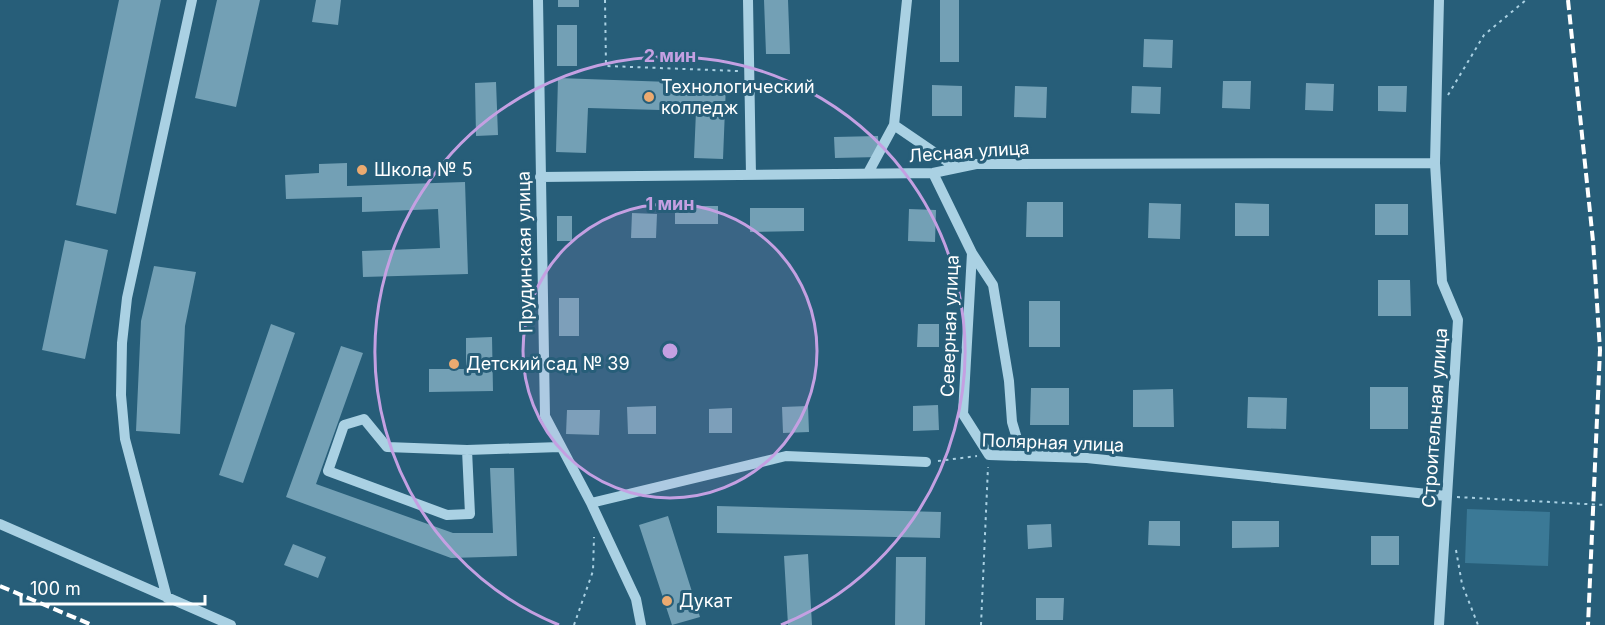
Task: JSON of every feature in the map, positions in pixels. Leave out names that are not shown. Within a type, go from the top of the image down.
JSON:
[{"type":"street","points":[[167,598],[125,439],[120,395],[122,343],[127,298],[192,0]]},
{"type":"street","name":"Прудинская улица","points":[[538,0],[545,416],[591,503],[595,516],[636,599],[641,625]]},
{"type":"street","points":[[748,0],[751,175]]},
{"type":"street","points":[[868,173],[894,125],[907,0]]},
{"type":"street","name":"Строительная улица","points":[[1439,0],[1435,163],[1442,282],[1458,320],[1439,625]]},
{"type":"street","points":[[894,125],[957,168]]},
{"type":"street","name":"Лесная улица","points":[[540,177],[933,173],[976,164],[1435,163]]},
{"type":"street","name":"Северная улица","points":[[933,173],[972,253],[963,414],[988,455]]},
{"type":"street","points":[[972,253],[993,285],[1009,381],[1012,422],[1018,442],[1087,458]]},
{"type":"street","points":[[466,450],[470,514],[447,515],[328,471],[344,425],[364,419],[387,447],[466,450],[560,447]]},
{"type":"street","name":"Полярная улица","points":[[988,455],[1087,458],[1446,496]]},
{"type":"street","points":[[591,503],[786,456],[927,462]]},
{"type":"street","points":[[0,524],[231,625]]},
{"type":"path","points":[[605,0],[606,66],[748,71]]},
{"type":"path","points":[[1448,96],[1484,35],[1526,0]]},
{"type":"path","points":[[981,625],[988,455]]},
{"type":"path","name":"Полярная улица","points":[[927,462],[988,455]]},
{"type":"path","points":[[1446,496],[1605,505]]},
{"type":"path","points":[[574,625],[593,571],[595,516]]},
{"type":"path","points":[[1454,540],[1462,584],[1478,625]]},
{"type":"shaded area","points":[[1467,509],[1550,512],[1548,566],[1465,563]]},
{"type":"building","points":[[119,0],[161,0],[116,214],[76,205]]},
{"type":"building","points":[[217,0],[260,0],[236,107],[195,98]]},
{"type":"building","points":[[316,0],[341,0],[338,25],[312,22]]},
{"type":"building","points":[[558,0],[579,0],[579,7],[558,7]]},
{"type":"building","points":[[764,0],[788,0],[790,54],[766,54]]},
{"type":"building","points":[[940,0],[959,0],[959,62],[940,62]]},
{"type":"building","points":[[557,25],[577,25],[577,66],[557,66]]},
{"type":"building","points":[[1144,39],[1173,40],[1172,68],[1143,67]]},
{"type":"building","points":[[558,78],[726,84],[723,159],[694,158],[696,111],[588,108],[586,153],[556,152]]},
{"type":"building","points":[[1223,81],[1251,81],[1250,109],[1222,108]]},
{"type":"building","points":[[496,82],[498,135],[476,136],[475,83]]},
{"type":"building","points":[[1306,83],[1334,84],[1333,111],[1305,110]]},
{"type":"building","points":[[932,85],[962,86],[962,116],[932,116]]},
{"type":"building","points":[[1015,86],[1047,87],[1046,118],[1014,117]]},
{"type":"building","points":[[1132,86],[1161,87],[1160,114],[1131,113]]},
{"type":"building","points":[[1378,86],[1407,86],[1406,112],[1378,111]]},
{"type":"building","points":[[878,136],[879,157],[835,158],[834,137]]},
{"type":"building","points":[[347,163],[347,186],[465,182],[468,274],[363,277],[362,251],[440,248],[438,209],[362,212],[362,197],[286,199],[285,175],[319,173],[319,164]]},
{"type":"building","points":[[1027,202],[1063,202],[1063,237],[1026,237]]},
{"type":"building","points":[[1149,203],[1181,204],[1180,239],[1148,238]]},
{"type":"building","points":[[1235,203],[1269,204],[1269,236],[1235,236]]},
{"type":"building","points":[[1375,204],[1408,204],[1408,235],[1375,235]]},
{"type":"building","points":[[675,206],[718,206],[718,224],[675,224]]},
{"type":"building","points":[[750,208],[804,208],[804,231],[750,232]]},
{"type":"building","points":[[909,209],[936,210],[935,242],[908,241]]},
{"type":"building","points":[[632,213],[657,214],[656,238],[631,238]]},
{"type":"building","points":[[557,216],[572,216],[572,241],[557,241]]},
{"type":"building","points":[[65,240],[108,250],[85,359],[42,350]]},
{"type":"building","points":[[154,266],[196,272],[185,326],[180,434],[136,431],[141,321]]},
{"type":"building","points":[[1378,280],[1410,280],[1411,316],[1378,316]]},
{"type":"building","points":[[559,298],[579,298],[579,336],[559,336]]},
{"type":"building","points":[[1029,301],[1060,301],[1060,347],[1029,347]]},
{"type":"building","points":[[271,324],[295,333],[243,483],[219,475]]},
{"type":"building","points":[[918,324],[939,324],[939,347],[917,347]]},
{"type":"building","points":[[492,337],[493,391],[429,392],[429,369],[466,369],[466,338]]},
{"type":"building","points":[[341,346],[363,353],[316,484],[453,533],[493,533],[490,468],[514,468],[517,556],[451,558],[286,497]]},
{"type":"building","points":[[1370,387],[1408,387],[1408,429],[1370,429]]},
{"type":"building","points":[[1031,388],[1069,388],[1069,425],[1030,425]]},
{"type":"building","points":[[1173,389],[1174,427],[1133,427],[1133,390]]},
{"type":"building","points":[[1248,397],[1287,398],[1286,429],[1247,428]]},
{"type":"building","points":[[938,405],[939,430],[913,431],[913,406]]},
{"type":"building","points":[[656,406],[656,434],[628,434],[627,407]]},
{"type":"building","points":[[808,406],[809,432],[783,433],[782,407]]},
{"type":"building","points":[[732,408],[732,433],[709,433],[709,409]]},
{"type":"building","points":[[567,410],[600,410],[599,435],[566,434]]},
{"type":"building","points":[[717,506],[941,512],[940,538],[717,533]]},
{"type":"building","points":[[668,516],[700,617],[672,625],[639,525]]},
{"type":"building","points":[[1149,521],[1180,521],[1180,546],[1148,545]]},
{"type":"building","points":[[1232,521],[1279,521],[1279,547],[1232,548]]},
{"type":"building","points":[[1051,524],[1052,547],[1028,549],[1027,525]]},
{"type":"building","points":[[1371,536],[1399,536],[1399,565],[1371,565]]},
{"type":"building","points":[[293,544],[326,557],[318,578],[284,565]]},
{"type":"building","points":[[808,554],[812,625],[788,625],[784,556]]},
{"type":"building","points":[[896,557],[926,557],[925,625],[895,625]]},
{"type":"building","points":[[1036,598],[1064,598],[1063,620],[1036,620]]},
{"type":"railway","points":[[1568,0],[1593,241],[1600,350],[1588,625]]},
{"type":"railway","points":[[0,586],[92,625]]},
{"type":"place","name":"Технологический колледж","points":[[649,97]]},
{"type":"place","name":"Школа № 5","points":[[362,170]]},
{"type":"place","name":"Детский сад № 39","points":[[454,364]]},
{"type":"place","name":"Дукат","points":[[667,601]]}]
